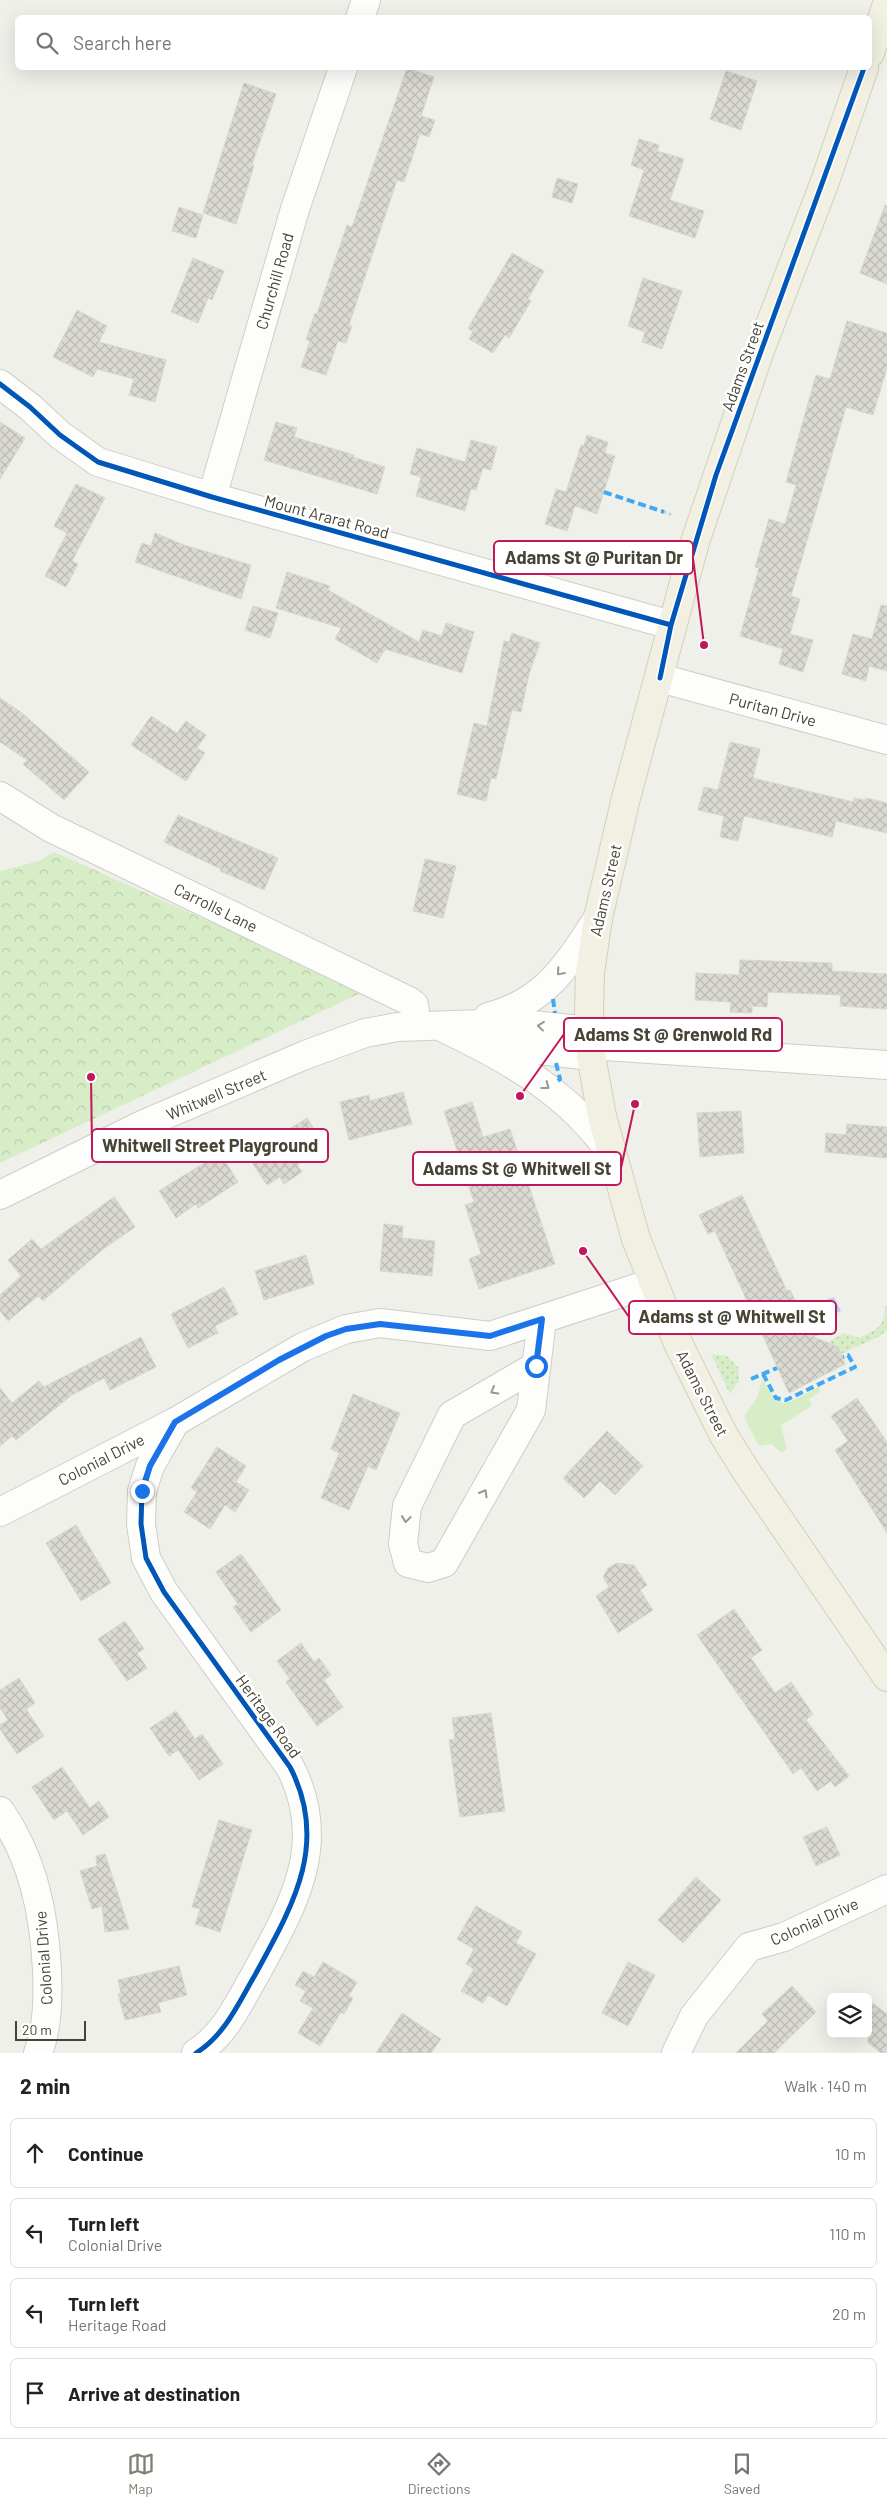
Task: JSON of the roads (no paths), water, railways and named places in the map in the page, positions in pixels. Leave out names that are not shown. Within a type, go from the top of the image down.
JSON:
[{"type":"main road","points":[[872,47],[887,4]]},
{"type":"main road","name":"Adams Street","points":[[863,70],[716,475],[671,625],[660,678],[626,798],[598,918],[590,973],[590,1044],[602,1116],[636,1239],[652,1283],[677,1341],[723,1434],[772,1512],[887,1677]]},
{"type":"street","points":[[361,15],[366,0]]},
{"type":"street","name":"Churchill Road","points":[[212,497],[295,209],[342,70]]},
{"type":"street","name":"Mount Ararat Road","points":[[0,384],[30,407],[60,435],[98,462],[212,497],[671,625]]},
{"type":"street","name":"Puritan Drive","points":[[660,678],[887,740]]},
{"type":"street","name":"Carrolls Lane","points":[[0,796],[51,828],[409,1000],[430,1026]]},
{"type":"street","points":[[430,1026],[509,1012],[528,1002],[555,978],[568,963],[598,918]]},
{"type":"street","points":[[430,1026],[510,1060],[547,1086],[600,1137],[612,1155]]},
{"type":"street","name":"Whitwell Street","points":[[0,1195],[144,1124],[305,1055],[365,1033],[388,1028],[430,1026],[513,1047],[590,1044],[887,1065]]},
{"type":"street","name":"Colonial Drive","points":[[0,1512],[175,1422],[303,1347],[346,1329],[366,1324],[388,1324],[490,1336],[652,1283]]},
{"type":"street","points":[[536,1366],[452,1415],[407,1506],[403,1544],[408,1563],[428,1568],[444,1563],[531,1410],[542,1319]]},
{"type":"street","name":"Heritage Road","points":[[175,1422],[150,1466],[142,1491],[140,1524],[146,1558],[164,1592],[290,1767],[304,1801],[308,1833],[303,1873],[288,1914],[211,2050]]},
{"type":"street","name":"Colonial Drive","points":[[0,1811],[11,1827],[26,1858],[43,1919],[47,2008],[46,2051]]},
{"type":"street","name":"Colonial Drive","points":[[676,2053],[694,2016],[749,1947],[784,1937],[887,1889]]},
{"type":"water","points":[[834,1297],[841,1311],[831,1316],[836,1327],[814,1337],[801,1309]]},
{"type":"place","name":"Adams St @ Puritan Dr","points":[[704,645]]},
{"type":"place","name":"Whitwell Street Playground","points":[[91,1077]]},
{"type":"place","name":"Adams St @ Grenwold Rd","points":[[520,1096]]},
{"type":"place","name":"Adams St @ Whitwell St","points":[[635,1104]]},
{"type":"place","name":"Adams st @ Whitwell St","points":[[583,1251]]}]
